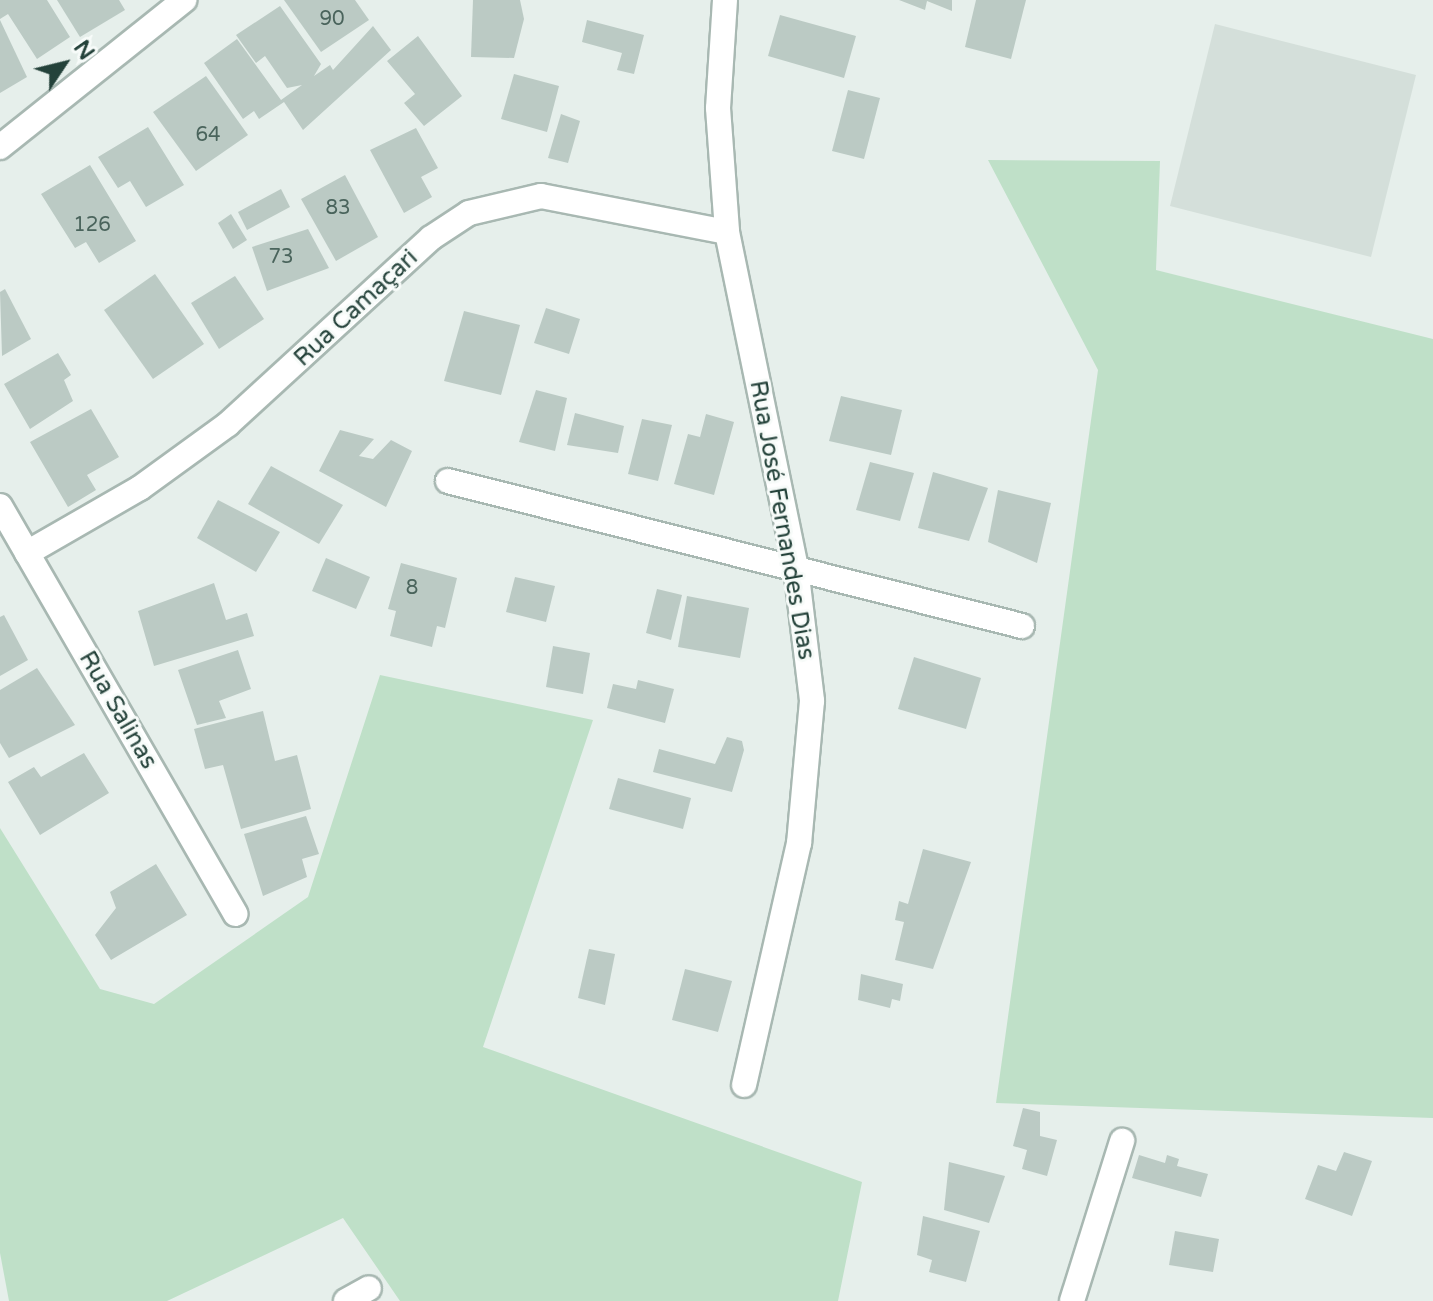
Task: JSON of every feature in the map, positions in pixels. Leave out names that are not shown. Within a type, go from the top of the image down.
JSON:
[{"type":"street","points":[[0,147],[184,0]]},
{"type":"street","name":"Rua José Fernandes Dias","points":[[725,0],[718,108],[727,232],[796,568],[812,701],[806,795],[744,1085]]},
{"type":"street","name":"Rua Camaçari","points":[[27,553],[140,488],[228,424],[431,238],[469,213],[541,196],[727,232]]},
{"type":"street","points":[[448,481],[1022,626]]},
{"type":"street","name":"Rua Salinas","points":[[0,506],[236,914]]},
{"type":"street","points":[[1072,1301],[1122,1141]]},
{"type":"street","points":[[346,1301],[369,1288]]},
{"type":"shaded area","points":[[1215,24],[1416,75],[1371,257],[1170,206]]},
{"type":"green space","points":[[988,160],[1160,161],[1156,270],[1433,339],[1433,1118],[996,1103],[1098,370]]},
{"type":"green space","points":[[380,675],[593,720],[483,1047],[862,1182],[838,1301],[400,1301],[343,1218],[167,1301],[9,1301],[0,1253],[0,828],[100,989],[154,1004],[308,897]]},
{"type":"building","points":[[0,0],[47,0],[70,37],[37,59],[8,14],[0,19]]},
{"type":"building","points":[[57,0],[119,0],[125,10],[80,37]]},
{"type":"building","points":[[284,0],[355,0],[369,20],[321,52]]},
{"type":"building","points":[[473,0],[520,0],[524,19],[514,58],[471,57]]},
{"type":"building","points":[[899,0],[952,0],[952,11],[927,1],[925,10]]},
{"type":"building","points":[[976,0],[1026,0],[1011,59],[965,47]]},
{"type":"building","points":[[280,6],[321,64],[314,76],[330,65],[333,70],[373,26],[391,50],[303,130],[284,102],[259,119],[254,111],[243,119],[204,63],[237,39],[281,100],[302,85],[287,88],[265,56],[256,63],[236,35]]},
{"type":"building","points":[[780,15],[856,36],[844,78],[768,56]]},
{"type":"building","points":[[0,20],[27,77],[0,93]]},
{"type":"building","points":[[587,20],[644,35],[634,74],[617,70],[622,53],[582,42]]},
{"type":"building","points":[[418,36],[462,96],[424,126],[404,103],[415,94],[387,61]]},
{"type":"building","points":[[514,74],[559,86],[547,132],[501,119]]},
{"type":"building","points":[[206,76],[248,135],[196,171],[153,112]]},
{"type":"building","points":[[848,90],[880,98],[864,159],[832,151]]},
{"type":"building","points":[[561,114],[580,121],[568,163],[548,158]]},
{"type":"building","points":[[148,127],[184,185],[146,207],[130,181],[118,188],[98,157]]},
{"type":"building","points":[[416,128],[438,168],[421,177],[432,197],[404,213],[370,150]]},
{"type":"building","points":[[90,165],[136,241],[99,263],[86,242],[75,248],[41,194]]},
{"type":"building","points":[[345,175],[378,237],[336,261],[301,199]]},
{"type":"building","points":[[281,189],[290,207],[247,230],[238,212]]},
{"type":"building","points":[[231,214],[247,240],[233,249],[218,223]]},
{"type":"building","points":[[308,229],[329,268],[267,291],[252,247]]},
{"type":"building","points":[[155,274],[204,344],[153,379],[104,310]]},
{"type":"building","points":[[235,276],[264,319],[219,349],[191,303]]},
{"type":"building","points":[[5,289],[31,339],[2,356],[0,292]]},
{"type":"building","points":[[546,308],[580,319],[569,354],[534,343]]},
{"type":"building","points":[[464,311],[520,325],[501,395],[444,381]]},
{"type":"building","points":[[58,353],[71,375],[64,380],[73,401],[30,429],[4,384]]},
{"type":"building","points":[[536,390],[567,398],[555,451],[519,442]]},
{"type":"building","points":[[841,396],[902,410],[891,455],[829,441]]},
{"type":"building","points":[[91,409],[119,457],[87,475],[96,490],[68,507],[30,442]]},
{"type":"building","points":[[575,413],[624,426],[618,453],[567,445]]},
{"type":"building","points":[[706,414],[734,422],[714,495],[674,484],[688,434],[700,437]]},
{"type":"building","points":[[642,419],[672,425],[658,481],[628,474]]},
{"type":"building","points":[[340,430],[374,439],[359,456],[373,459],[391,440],[412,451],[386,507],[319,471]]},
{"type":"building","points":[[870,462],[914,473],[900,521],[856,510]]},
{"type":"building","points":[[271,466],[343,505],[319,544],[248,504]]},
{"type":"building","points":[[933,472],[988,488],[969,541],[918,528]]},
{"type":"building","points":[[998,490],[1051,503],[1037,563],[988,542]]},
{"type":"building","points":[[218,500],[280,532],[256,572],[197,538]]},
{"type":"building","points":[[326,558],[370,577],[356,609],[312,591]]},
{"type":"building","points":[[401,563],[457,578],[445,628],[437,626],[432,647],[390,636],[396,611],[388,609]]},
{"type":"building","points":[[515,577],[555,586],[546,622],[506,612]]},
{"type":"building","points":[[214,583],[226,620],[247,613],[254,636],[154,666],[138,611]]},
{"type":"building","points":[[657,589],[682,595],[671,640],[646,633]]},
{"type":"building","points":[[687,596],[749,608],[740,658],[678,647]]},
{"type":"building","points":[[4,615],[28,660],[0,676],[0,617]]},
{"type":"building","points":[[553,646],[590,653],[583,694],[546,687]]},
{"type":"building","points":[[238,650],[251,689],[219,701],[226,718],[197,725],[178,670]]},
{"type":"building","points":[[914,657],[981,678],[966,729],[898,709]]},
{"type":"building","points":[[37,668],[75,725],[9,758],[0,743],[0,690]]},
{"type":"building","points":[[638,680],[674,689],[665,723],[607,708],[613,684],[636,689]]},
{"type":"building","points":[[263,711],[275,761],[297,755],[311,809],[241,829],[223,765],[205,769],[194,729]]},
{"type":"building","points":[[727,737],[742,741],[744,750],[732,792],[653,772],[659,749],[715,764]]},
{"type":"building","points":[[84,753],[109,793],[40,835],[8,782],[34,767],[41,777]]},
{"type":"building","points":[[618,778],[691,798],[683,829],[609,809]]},
{"type":"building","points":[[306,816],[319,854],[302,859],[307,877],[263,896],[244,834]]},
{"type":"building","points":[[923,849],[971,862],[933,969],[895,960],[904,922],[895,920],[899,901],[908,904]]},
{"type":"building","points":[[156,864],[187,915],[111,960],[95,935],[116,908],[110,892]]},
{"type":"building","points":[[589,949],[615,954],[605,1005],[578,998]]},
{"type":"building","points":[[685,969],[732,981],[718,1032],[672,1020]]},
{"type":"building","points":[[861,974],[903,984],[900,1001],[892,999],[890,1008],[858,1000]]},
{"type":"building","points":[[1023,1108],[1040,1112],[1040,1136],[1057,1140],[1047,1176],[1022,1169],[1027,1150],[1013,1146]]},
{"type":"building","points":[[1344,1152],[1372,1161],[1352,1216],[1305,1199],[1318,1165],[1336,1171]]},
{"type":"building","points":[[1139,1155],[1165,1163],[1167,1155],[1179,1159],[1177,1166],[1208,1174],[1201,1197],[1132,1178]]},
{"type":"building","points":[[949,1162],[1005,1176],[989,1223],[944,1210]]},
{"type":"building","points":[[923,1216],[980,1231],[966,1282],[929,1272],[932,1260],[917,1255]]},
{"type":"building","points":[[1175,1231],[1219,1239],[1213,1272],[1169,1265]]}]
